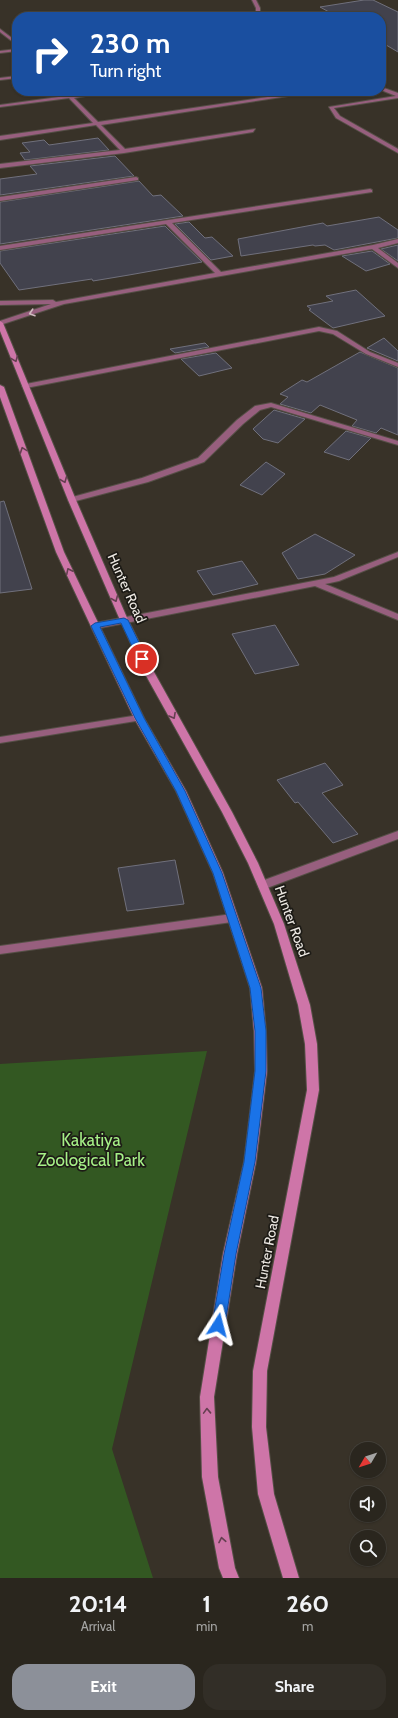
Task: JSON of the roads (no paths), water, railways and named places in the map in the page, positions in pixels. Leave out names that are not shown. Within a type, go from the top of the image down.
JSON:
[{"type":"main road","name":"Hunter Road","points":[[0,323],[72,500],[124,620],[149,672],[227,812],[263,885],[279,924],[304,1005],[311,1044],[313,1090],[260,1371],[259,1427],[266,1494],[291,1578]]},
{"type":"main road","points":[[0,387],[60,552],[139,718],[181,791],[218,873],[256,988],[260,1031],[261,1071],[250,1162],[230,1254],[207,1397],[210,1477],[227,1568],[231,1578]]},
{"type":"street","points":[[254,0],[258,8],[258,12]]},
{"type":"street","points":[[0,30],[12,40]]},
{"type":"street","points":[[0,52],[12,51]]},
{"type":"street","points":[[0,79],[12,78]]},
{"type":"street","points":[[386,90],[398,96]]},
{"type":"street","points":[[0,106],[77,96]]},
{"type":"street","points":[[0,138],[286,96]]},
{"type":"street","points":[[398,96],[330,107],[338,117],[398,151]]},
{"type":"street","points":[[70,97],[99,124],[124,151]]},
{"type":"street","points":[[0,166],[124,151],[253,130]]},
{"type":"street","points":[[0,199],[136,179]]},
{"type":"street","points":[[0,248],[370,191]]},
{"type":"street","points":[[167,222],[219,274]]},
{"type":"street","points":[[0,323],[63,302],[373,247],[398,240]]},
{"type":"street","points":[[373,247],[398,266]]},
{"type":"street","points":[[0,303],[63,302]]},
{"type":"street","points":[[26,386],[319,329],[335,332],[368,352],[398,365]]},
{"type":"street","points":[[72,500],[145,480],[201,460],[240,422],[258,408],[271,405],[398,443]]},
{"type":"street","points":[[95,626],[336,579],[398,554]]},
{"type":"street","points":[[316,583],[398,617]]},
{"type":"street","points":[[0,740],[139,718]]},
{"type":"street","points":[[263,885],[398,835]]},
{"type":"street","points":[[0,950],[232,918]]},
{"type":"park label","name":"Kakatiya Zoological Park","points":[[91,1150]]}]
